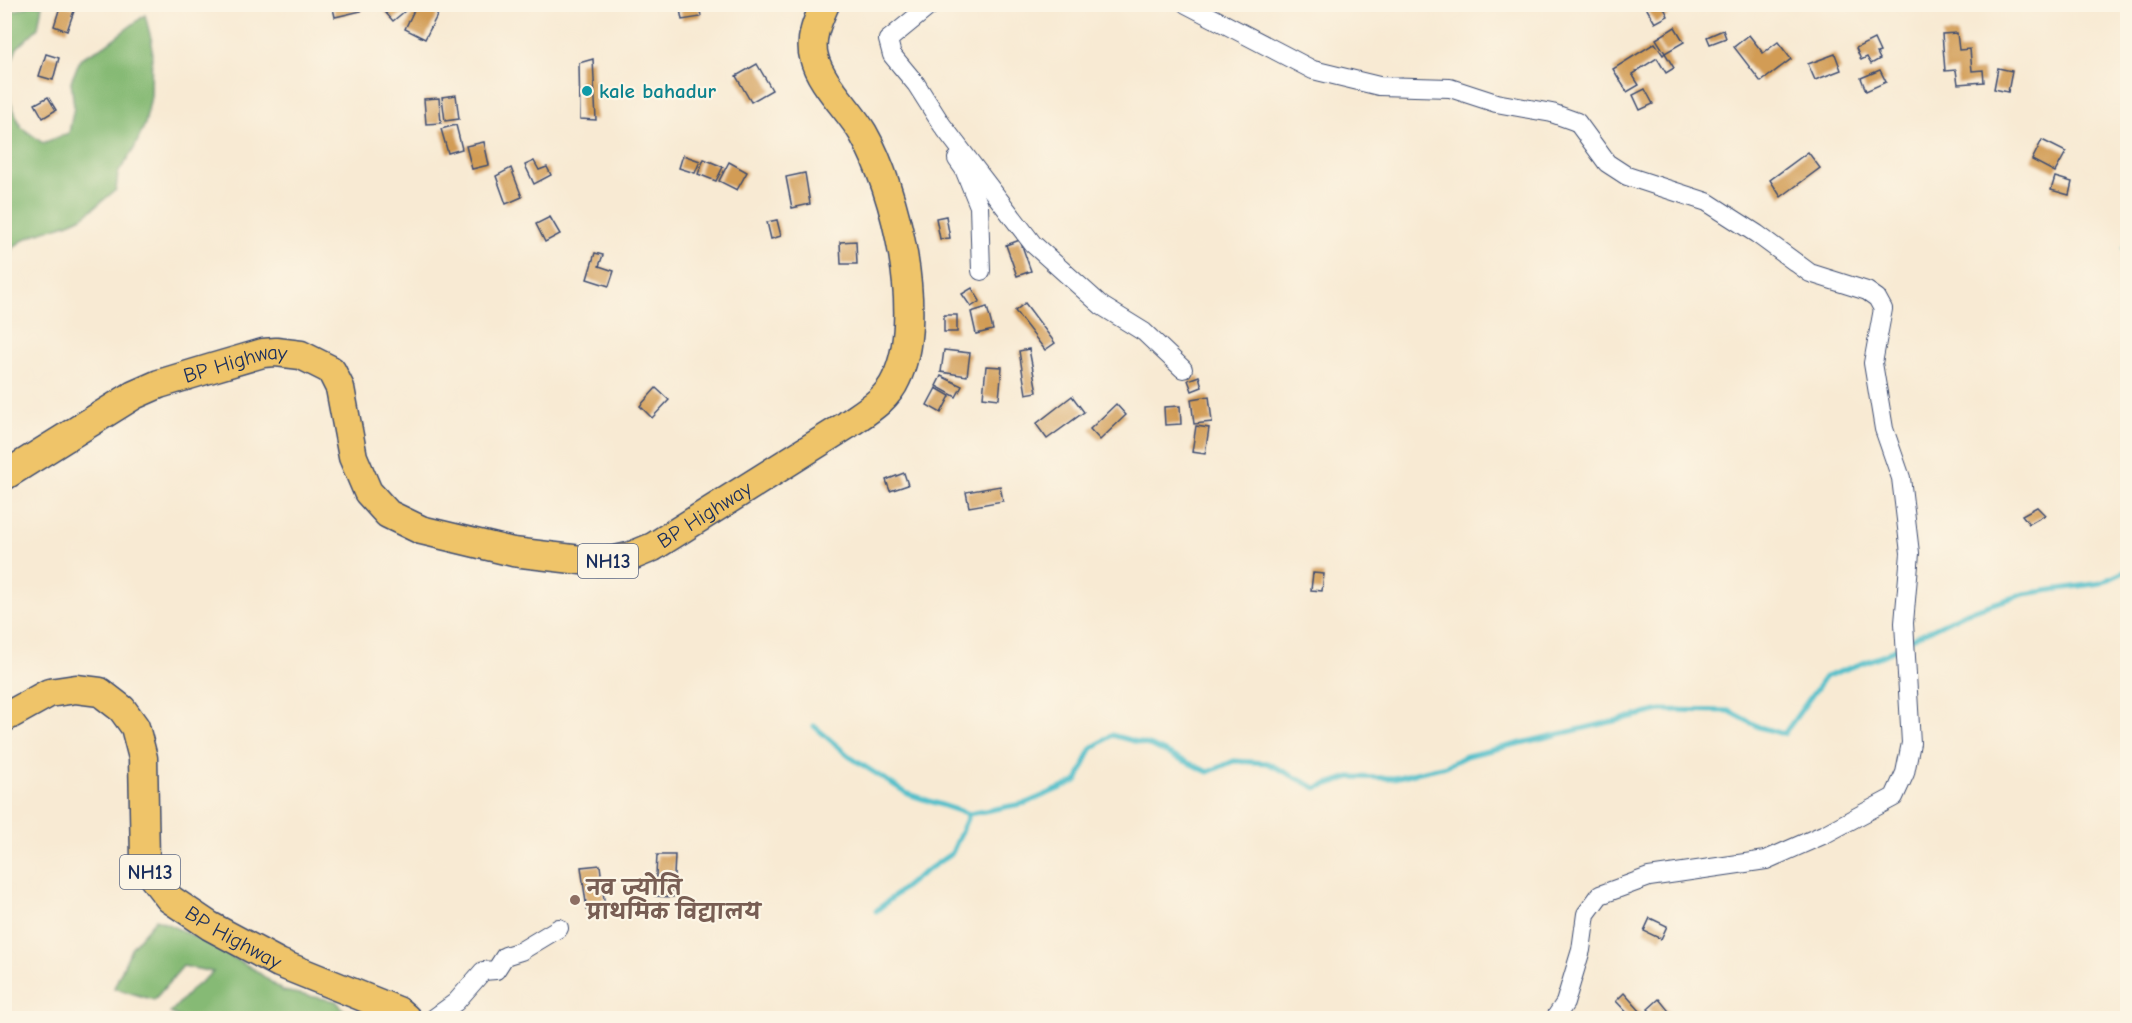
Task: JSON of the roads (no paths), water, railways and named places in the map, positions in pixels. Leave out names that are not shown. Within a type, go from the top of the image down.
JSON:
[{"type":"highway","name":"BP Highway","points":[[4,476],[134,395],[159,384],[263,353],[276,352],[301,355],[332,370],[340,388],[353,457],[368,492],[388,514],[421,530],[513,552],[611,561],[629,557],[653,547],[847,425],[875,405],[897,379],[907,329],[907,277],[899,232],[884,181],[865,135],[821,74],[813,56],[814,34],[825,4]]},
{"type":"highway","name":"BP Highway","points":[[4,718],[50,693],[76,689],[100,692],[122,709],[135,727],[142,758],[145,859],[152,876],[170,899],[210,926],[279,963],[398,1011],[406,1018]]},
{"type":"street","points":[[932,4],[888,40],[892,55],[916,84],[942,125],[1033,244],[1102,306],[1144,332],[1183,369]]},
{"type":"street","points":[[1186,4],[1313,70],[1379,86],[1450,88],[1496,103],[1551,113],[1577,122],[1607,163],[1627,176],[1707,202],[1757,234],[1810,273],[1867,291],[1877,298],[1883,309],[1873,363],[1884,429],[1900,478],[1910,553],[1904,623],[1911,743],[1905,773],[1894,797],[1825,834],[1766,860],[1649,877],[1600,895],[1586,914],[1581,950],[1565,1003],[1555,1018]]},
{"type":"street","points":[[916,84],[932,117],[964,169],[979,207],[981,271]]},
{"type":"street","points":[[434,1018],[456,1002],[483,971],[496,970],[505,956],[520,951],[559,928]]},
{"type":"waterway","points":[[2124,248],[2128,249]]},
{"type":"waterway","points":[[1909,640],[1967,612],[2024,594],[2101,583],[2128,570]]},
{"type":"waterway","points":[[814,726],[850,757],[908,794],[969,814],[1026,803],[1077,781],[1091,749],[1112,735],[1152,746],[1208,772],[1234,761],[1267,763],[1316,788],[1350,777],[1394,778],[1446,766],[1466,756],[1661,710],[1729,711],[1759,727],[1784,734],[1825,677],[1887,654],[1901,645]]},
{"type":"waterway","points":[[876,911],[916,878],[952,853],[969,814]]},
{"type":"place","name":"kale bahadur","points":[[587,91]]},
{"type":"place","name":"नव ज्योति प्राथमिक विद्यालय","points":[[575,900]]}]
